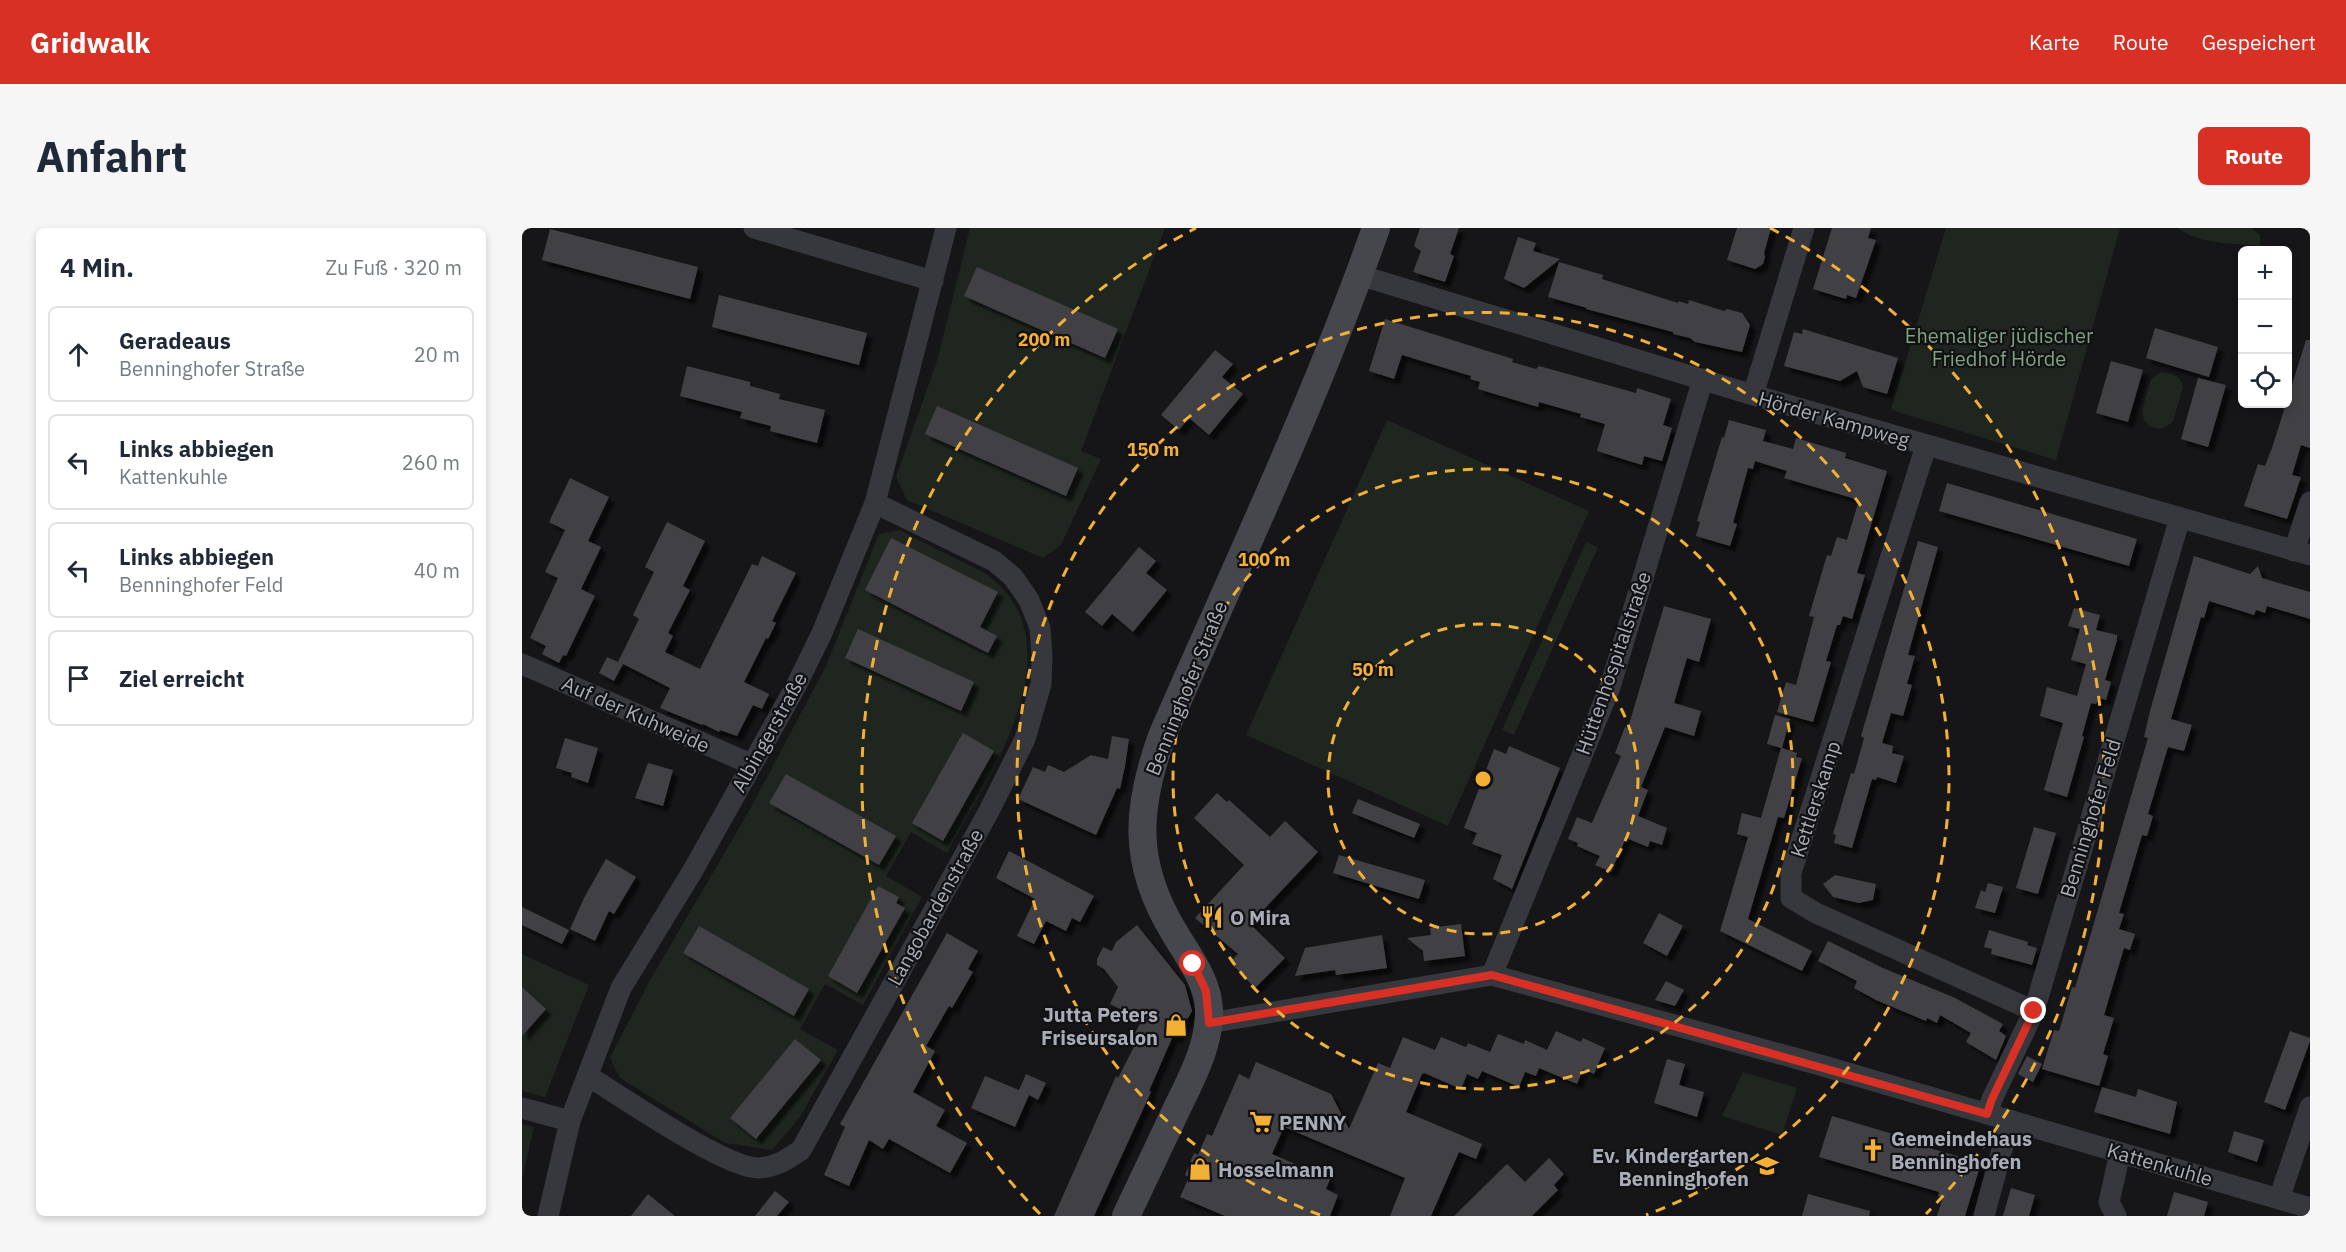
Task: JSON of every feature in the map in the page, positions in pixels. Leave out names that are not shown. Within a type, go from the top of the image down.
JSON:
[{"type":"main road","name":"Benninghofer Straße","points":[[1129,1215],[1200,1059],[1209,1023],[1206,991],[1200,975],[1167,921],[1146,871],[1141,830],[1150,769],[1162,736],[1280,472],[1376,228]]},
{"type":"street","points":[[754,228],[933,281]]},
{"type":"street","name":"Albingerstraße","points":[[548,1216],[570,1121],[621,988],[692,872],[796,686],[822,633],[875,503],[946,228]]},
{"type":"street","points":[[1753,395],[1804,228]]},
{"type":"street","name":"Hörder Kampweg","points":[[1359,275],[1753,395],[2302,553]]},
{"type":"street","name":"Hüttenhospitalstraße","points":[[1492,975],[1610,687],[1703,379]]},
{"type":"street","name":"Kettlerskamp","points":[[1926,446],[1791,873],[1791,898],[1816,913],[2034,1011]]},
{"type":"street","points":[[2302,553],[2310,502]]},
{"type":"street","name":"Langobardenstraße","points":[[588,1076],[710,1150],[749,1167],[759,1168],[780,1163],[801,1149],[985,818],[1025,739],[1041,684],[1042,656],[1040,628],[1029,600],[1013,577],[994,561],[875,503]]},
{"type":"street","name":"Benninghofer Feld","points":[[1987,1114],[2034,1011],[2180,518]]},
{"type":"street","name":"Auf der Kuhweide","points":[[522,664],[751,764]]},
{"type":"street","name":"Kattenkuhle","points":[[1209,1023],[1492,975],[2010,1120],[2310,1208]]},
{"type":"street","points":[[2279,1198],[2310,1107]]},
{"type":"street","points":[[522,1108],[570,1121]]},
{"type":"street","points":[[1984,1216],[2010,1120]]},
{"type":"street","points":[[2116,1216],[2109,1202],[2120,1153]]},
{"type":"green space","points":[[970,228],[1165,228],[1081,451],[1101,459],[1061,545],[1043,558],[907,500],[896,477],[937,361]]},
{"type":"green space","name":"Ehemaliger jüdischer Friedhof Hörde","points":[[1946,228],[2120,228],[2056,460],[1891,410]]},
{"type":"green space","points":[[2178,228],[2251,228],[2260,235],[2260,246],[2207,240],[2187,234]]},
{"type":"green space","points":[[2160,373],[2175,376],[2183,387],[2173,421],[2165,427],[2156,428],[2148,425],[2143,413],[2151,382]]},
{"type":"green space","points":[[1387,420],[1589,511],[1448,826],[1246,735]]},
{"type":"green space","points":[[900,530],[986,574],[1015,605],[1026,639],[1026,675],[1017,713],[1002,752],[947,853],[911,832],[886,876],[922,897],[863,1005],[825,984],[800,1029],[838,1050],[800,1117],[772,1150],[725,1143],[620,1078],[610,1058],[649,982],[749,811],[825,668],[879,534]]},
{"type":"green space","points":[[1586,542],[1598,547],[1514,735],[1502,730]]},
{"type":"green space","points":[[522,954],[589,985],[545,1097],[522,1091]]},
{"type":"green space","points":[[1743,1072],[1797,1088],[1782,1135],[1722,1116]]},
{"type":"green space","points":[[522,1124],[534,1127],[522,1179]]},
{"type":"building","points":[[1420,228],[1459,228],[1450,254],[1454,256],[1445,282],[1413,272],[1421,251],[1414,246]]},
{"type":"building","points":[[1737,228],[1771,228],[1763,264],[1755,269],[1727,260]]},
{"type":"building","points":[[1832,228],[1871,228],[1868,238],[1876,240],[1856,298],[1847,295],[1846,299],[1813,289]]},
{"type":"building","points":[[550,229],[698,267],[690,299],[542,260]]},
{"type":"building","points":[[1518,237],[1536,243],[1533,251],[1560,259],[1524,288],[1504,279]]},
{"type":"building","points":[[1559,262],[1603,275],[1602,279],[1678,303],[1678,301],[1688,304],[1689,300],[1724,311],[1727,309],[1742,313],[1750,325],[1742,352],[1695,342],[1690,338],[1673,334],[1673,332],[1548,297]]},
{"type":"building","points":[[977,267],[1118,329],[1105,358],[964,296]]},
{"type":"building","points":[[719,295],[867,333],[859,365],[712,327]]},
{"type":"building","points":[[1385,319],[1513,359],[1512,362],[1536,369],[1539,366],[1636,393],[1637,388],[1671,399],[1663,425],[1672,428],[1662,461],[1644,456],[1642,465],[1597,451],[1605,424],[1580,417],[1581,414],[1539,402],[1538,407],[1478,389],[1480,382],[1470,379],[1471,376],[1402,355],[1394,379],[1369,371]]},
{"type":"building","points":[[2155,328],[2218,347],[2209,377],[2146,358]]},
{"type":"building","points":[[1803,329],[1898,358],[1887,394],[1863,387],[1857,371],[1840,381],[1784,366],[1794,332],[1802,334]]},
{"type":"building","points":[[2306,340],[2310,340],[2310,448],[2301,445],[2292,475],[2301,477],[2287,519],[2244,506],[2258,464],[2265,466],[2285,408],[2292,408],[2292,384]]},
{"type":"building","points":[[1215,350],[1233,364],[1222,377],[1243,394],[1209,435],[1189,418],[1179,430],[1161,415]]},
{"type":"building","points":[[2111,361],[2143,370],[2128,422],[2096,413]]},
{"type":"building","points":[[687,366],[750,382],[750,386],[780,394],[779,399],[825,410],[817,443],[770,431],[771,426],[740,418],[742,412],[680,396]]},
{"type":"building","points":[[2198,378],[2226,385],[2208,447],[2181,439]]},
{"type":"building","points":[[937,406],[1078,468],[1066,496],[925,434]]},
{"type":"building","points":[[1729,420],[1766,430],[1763,441],[1793,449],[1796,438],[1846,453],[1845,458],[1887,471],[1857,573],[1865,575],[1852,619],[1843,616],[1840,625],[1837,625],[1826,661],[1831,662],[1813,722],[1777,712],[1786,682],[1796,685],[1814,617],[1809,616],[1827,555],[1831,556],[1837,537],[1847,540],[1859,500],[1784,478],[1787,471],[1755,461],[1753,469],[1748,468],[1733,523],[1737,524],[1730,546],[1696,536],[1700,522],[1697,521]]},
{"type":"building","points":[[570,478],[609,497],[588,541],[601,547],[581,589],[595,596],[566,656],[563,655],[559,663],[542,654],[546,646],[530,638],[558,578],[545,572],[565,530],[549,522]]},
{"type":"building","points":[[1947,483],[2137,539],[2129,566],[1939,511]]},
{"type":"building","points":[[667,522],[705,541],[683,586],[690,590],[668,633],[673,636],[665,652],[700,669],[752,564],[758,566],[762,556],[796,573],[772,621],[776,623],[744,682],[769,694],[762,709],[753,705],[737,736],[720,730],[719,732],[660,708],[670,688],[623,664],[614,681],[599,673],[607,657],[618,662],[639,619],[633,615],[654,572],[645,567]]},
{"type":"building","points":[[891,538],[998,592],[980,627],[997,636],[988,653],[865,590]]},
{"type":"building","points":[[1918,541],[1938,547],[1908,655],[1915,656],[1907,684],[1912,685],[1903,716],[1891,713],[1882,743],[1893,746],[1892,753],[1904,756],[1896,783],[1877,777],[1876,780],[1872,779],[1852,848],[1834,843],[1836,835],[1833,834],[1851,773],[1854,774],[1864,738],[1861,736]]},
{"type":"building","points":[[1139,547],[1156,561],[1146,573],[1167,590],[1133,632],[1112,614],[1102,626],[1085,612]]},
{"type":"building","points":[[2194,556],[2250,574],[2258,566],[2262,578],[2310,592],[2310,619],[2267,606],[2265,613],[2256,610],[2254,615],[2209,601],[2204,618],[2201,617],[2171,719],[2192,725],[2184,751],[2168,747],[2148,814],[2153,816],[2147,836],[2142,835],[2119,913],[2124,914],[2119,929],[2135,934],[2130,950],[2124,948],[2104,1015],[2114,1018],[2103,1054],[2108,1056],[2099,1086],[2042,1069],[2054,1030],[2059,1031],[2072,987],[2075,988],[2148,738],[2144,737],[2150,711]]},
{"type":"building","points":[[1664,606],[1711,619],[1699,662],[1687,658],[1674,703],[1701,711],[1694,736],[1665,727],[1641,787],[1648,790],[1638,816],[1667,828],[1662,845],[1650,841],[1648,847],[1626,838],[1611,872],[1595,865],[1600,856],[1577,846],[1578,843],[1568,839],[1577,817],[1592,823],[1621,756],[1615,753],[1625,727],[1628,728]]},
{"type":"building","points":[[2074,608],[2100,615],[2096,630],[2117,635],[2117,640],[2105,680],[2111,682],[2106,700],[2100,698],[2096,704],[2091,703],[2067,797],[2044,790],[2063,723],[2040,716],[2047,687],[2077,696],[2086,664],[2071,660],[2080,629],[2068,626]]},
{"type":"building","points":[[858,629],[974,682],[961,711],[845,658]]},
{"type":"building","points":[[1775,715],[1790,719],[1782,748],[1797,753],[1796,757],[1802,758],[1784,818],[1778,817],[1748,919],[1812,951],[1802,971],[1720,931],[1748,837],[1737,834],[1742,813],[1761,818],[1781,748],[1767,744]]},
{"type":"building","points":[[963,733],[994,751],[943,841],[912,823]]},
{"type":"building","points":[[1112,736],[1129,739],[1125,766],[1120,789],[1117,788],[1096,835],[1018,799],[1033,767],[1045,772],[1048,765],[1064,772],[1091,755],[1108,759]]},
{"type":"building","points":[[565,738],[598,748],[588,783],[571,777],[572,773],[556,768]]},
{"type":"building","points":[[1509,746],[1560,768],[1512,889],[1493,879],[1502,855],[1472,844],[1477,833],[1464,828],[1494,749],[1506,754]]},
{"type":"building","points":[[648,763],[673,770],[663,806],[635,798]]},
{"type":"building","points":[[786,774],[896,836],[879,865],[769,803]]},
{"type":"building","points":[[1217,793],[1227,802],[1229,800],[1270,837],[1285,821],[1318,852],[1250,924],[1285,958],[1255,988],[1230,962],[1238,954],[1195,918],[1244,865],[1194,818]]},
{"type":"building","points":[[1358,799],[1420,824],[1414,838],[1352,813]]},
{"type":"building","points":[[2034,827],[2056,833],[2038,894],[2016,888]]},
{"type":"building","points":[[1009,851],[1094,896],[1080,922],[1072,918],[1066,931],[1046,921],[1034,944],[1017,936],[1035,899],[996,878]]},
{"type":"building","points":[[1339,855],[1425,880],[1419,899],[1333,873]]},
{"type":"building","points":[[606,859],[636,877],[614,914],[609,911],[595,941],[570,929]]},
{"type":"building","points":[[1835,875],[1876,884],[1873,900],[1859,903],[1833,897],[1823,884]]},
{"type":"building","points":[[1988,883],[2003,887],[1995,913],[1975,908],[1981,890],[1985,892]]},
{"type":"building","points":[[878,886],[899,897],[896,903],[905,908],[857,993],[828,976]]},
{"type":"building","points":[[522,907],[569,930],[562,944],[522,925]]},
{"type":"building","points":[[1659,913],[1683,926],[1667,956],[1643,943]]},
{"type":"building","points":[[1461,924],[1465,956],[1424,961],[1423,951],[1407,938],[1431,935],[1430,928]]},
{"type":"building","points":[[1137,925],[1185,985],[1192,1011],[1177,1038],[1173,1036],[1149,1091],[1151,1092],[1094,1216],[1054,1216],[1116,1076],[1118,1078],[1137,1041],[1135,1033],[1142,1020],[1110,1004],[1118,987],[1104,969],[1097,965],[1097,959],[1103,947],[1112,951],[1116,942]]},
{"type":"building","points":[[699,926],[809,989],[794,1016],[683,953]]},
{"type":"building","points":[[1989,930],[2028,942],[2027,945],[2037,948],[2032,965],[1991,954],[1992,949],[1984,947]]},
{"type":"building","points":[[947,933],[978,951],[968,969],[973,972],[952,1008],[949,1006],[926,1046],[935,1051],[913,1092],[945,1110],[936,1126],[967,1143],[950,1173],[889,1139],[883,1149],[869,1140],[849,1186],[824,1175],[845,1127],[840,1124]]},
{"type":"building","points":[[1382,935],[1387,968],[1336,975],[1335,970],[1295,976],[1305,948]]},
{"type":"building","points":[[1828,941],[1883,968],[1955,998],[2003,1024],[1999,1031],[2006,1036],[1996,1060],[1966,1042],[1971,1033],[1940,1015],[1937,1023],[1927,1018],[1926,1021],[1854,988],[1857,981],[1818,961]]},
{"type":"building","points":[[1666,981],[1684,990],[1675,1006],[1655,1000]]},
{"type":"building","points":[[522,987],[546,1009],[522,1036]]},
{"type":"building","points":[[1556,1031],[1581,1042],[1583,1038],[1605,1048],[1594,1074],[1583,1069],[1577,1084],[1539,1068],[1536,1076],[1525,1072],[1519,1087],[1482,1071],[1478,1079],[1467,1074],[1461,1089],[1422,1074],[1406,1112],[1482,1144],[1476,1159],[1459,1152],[1431,1216],[1390,1216],[1405,1178],[1284,1127],[1272,1154],[1330,1179],[1326,1189],[1338,1195],[1330,1216],[1225,1216],[1180,1197],[1189,1177],[1185,1175],[1194,1153],[1198,1155],[1207,1134],[1212,1136],[1239,1074],[1249,1079],[1256,1062],[1331,1094],[1349,1129],[1378,1063],[1390,1068],[1403,1037],[1435,1050],[1441,1037],[1466,1047],[1468,1043],[1490,1052],[1498,1034],[1524,1044],[1525,1040],[1547,1050]]},
{"type":"building","points":[[2290,1031],[2310,1038],[2310,1041],[2285,1110],[2264,1102]]},
{"type":"building","points":[[795,1039],[821,1060],[756,1139],[730,1118]]},
{"type":"building","points":[[2027,1056],[2042,1064],[2033,1082],[2018,1074]]},
{"type":"building","points":[[1667,1059],[1685,1064],[1679,1085],[1704,1092],[1697,1117],[1654,1103]]},
{"type":"building","points":[[1026,1074],[1046,1083],[1038,1100],[1029,1095],[1015,1127],[971,1108],[985,1076],[1019,1090]]},
{"type":"building","points":[[2102,1087],[2136,1097],[2138,1089],[2177,1102],[2170,1134],[2094,1112]]},
{"type":"building","name":"Gemeindehaus Benninghofen","points":[[1832,1116],[1927,1144],[1926,1147],[1981,1163],[1965,1216],[1937,1216],[1943,1197],[1938,1196],[1939,1192],[1819,1157]]},
{"type":"building","points":[[2234,1131],[2264,1140],[2257,1162],[2228,1152]]},
{"type":"building","points":[[1549,1158],[1564,1174],[1554,1185],[1558,1190],[1532,1216],[1454,1216],[1507,1164],[1525,1182]]},
{"type":"building","points":[[2011,1188],[2035,1195],[2029,1216],[2003,1216]]},
{"type":"building","points":[[775,1191],[789,1202],[777,1216],[755,1216]]},
{"type":"building","points":[[2174,1192],[2208,1202],[2204,1216],[2167,1216]]},
{"type":"building","points":[[648,1194],[675,1216],[631,1216]]},
{"type":"building","points":[[1808,1194],[1870,1211],[1869,1216],[1802,1216]]},
{"type":"place","name":"O Mira","points":[[1212,917]]},
{"type":"place","name":"Jutta Peters Friseursalon","points":[[1176,1025]]},
{"type":"place","name":"PENNY","points":[[1261,1122]]},
{"type":"place","name":"Gemeindehaus Benninghofen","points":[[1873,1150]]},
{"type":"place","name":"Ev. Kindergarten Benninghofen","points":[[1767,1166]]},
{"type":"place","name":"Hosselmann","points":[[1200,1169]]},
{"type":"route","points":[[1193,964],[1206,991],[1209,1023],[1492,975],[1820,1065],[1987,1114],[2034,1011]]}]
